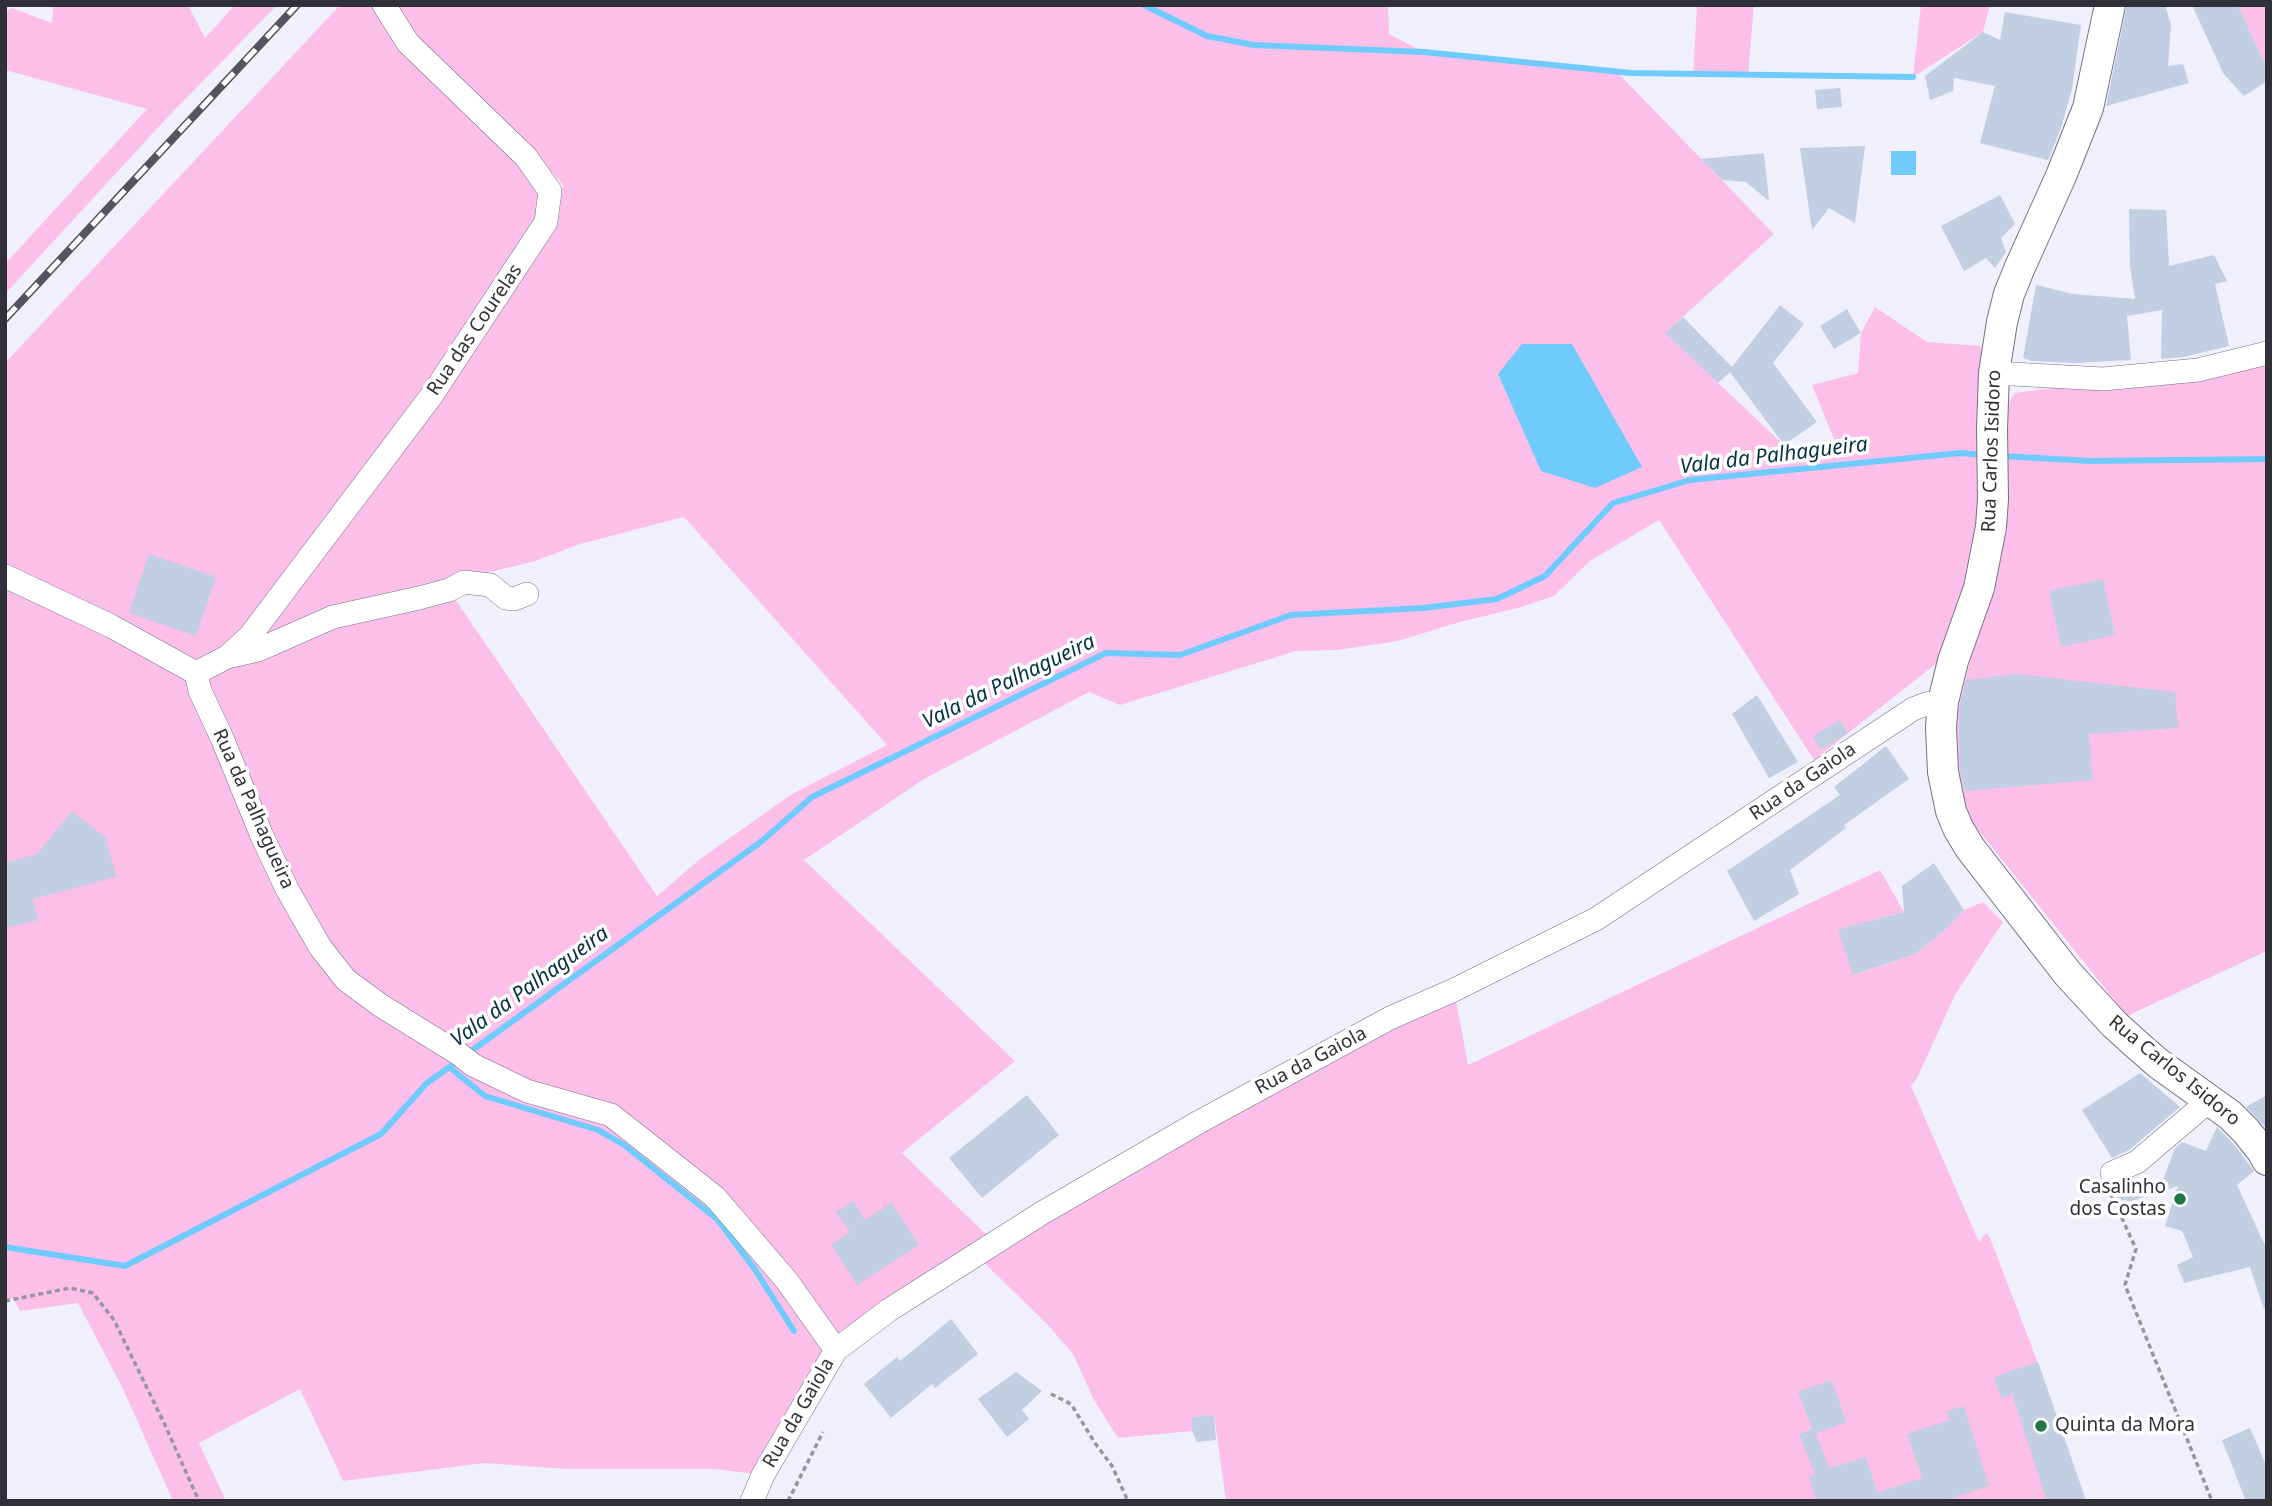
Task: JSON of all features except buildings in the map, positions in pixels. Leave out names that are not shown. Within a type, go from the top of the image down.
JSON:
[{"type":"street","name":"Rua das Courelas","points":[[227,657],[250,636],[432,395],[547,222],[550,191],[526,157],[408,43],[384,5]]},
{"type":"street","name":"Rua Carlos Isidoro","points":[[2110,5],[2088,108],[2067,163],[2009,294],[1994,373],[1993,508],[1987,554],[1943,702],[1941,748],[1946,792],[1958,828],[1970,848],[2093,1002],[2143,1050],[2230,1115],[2246,1131],[2267,1160]]},
{"type":"street","points":[[1994,373],[2103,379],[2198,370],[2267,352]]},
{"type":"street","points":[[5,576],[111,626],[196,673],[227,657],[258,650],[333,617],[449,590],[464,582],[491,585],[506,598],[514,599],[527,594]]},
{"type":"street","name":"Rua da Palhagueira","points":[[196,673],[200,691],[261,836],[320,947],[346,980],[380,1005],[466,1059],[527,1091],[611,1115],[715,1197],[787,1280],[836,1350]]},
{"type":"street","name":"Rua da Gaiola","points":[[752,1501],[763,1475],[836,1350],[889,1310],[1042,1213],[1199,1122],[1390,1018],[1454,990],[1596,919],[1913,709],[1943,702]]},
{"type":"street","points":[[2112,1173],[2137,1162],[2210,1100]]},
{"type":"path","points":[[2112,1173],[2106,1185],[2119,1207],[2136,1249],[2125,1285],[2212,1501]]},
{"type":"path","points":[[5,1301],[70,1288],[93,1293],[114,1320],[199,1501]]},
{"type":"path","points":[[1051,1394],[1070,1404],[1112,1466],[1128,1501]]},
{"type":"path","points":[[788,1501],[823,1432]]},
{"type":"shaded area","points":[[53,5],[188,5],[205,38],[235,5],[277,5],[165,120],[5,294],[5,264],[147,109],[5,70],[5,12],[12,8],[52,23]]},
{"type":"shaded area","points":[[340,5],[384,5],[550,191],[546,222],[228,657],[449,590],[657,896],[700,859],[792,794],[887,745],[684,517],[580,544],[535,561],[446,583],[253,641],[482,341],[559,217],[563,185],[529,146],[399,20],[393,5],[1388,5],[1389,34],[1424,52],[1617,72],[1774,234],[1665,333],[1784,445],[1792,457],[1838,449],[1812,385],[1858,373],[1861,333],[1875,307],[1927,342],[1981,346],[1979,436],[1983,469],[1973,553],[1958,610],[1937,663],[1814,760],[1659,520],[1590,561],[1554,596],[1518,608],[1398,641],[1337,650],[1296,651],[1120,705],[1089,692],[924,779],[804,860],[1015,1061],[902,1153],[995,1243],[1454,990],[1468,1065],[1880,870],[1904,912],[1839,929],[1854,975],[1915,954],[1945,930],[1964,910],[1983,902],[2003,922],[1955,995],[1911,1086],[1979,1242],[1986,1233],[1990,1238],[2038,1363],[2086,1501],[1226,1501],[1214,1415],[1191,1417],[1192,1431],[1118,1438],[1094,1400],[1073,1354],[1047,1324],[976,1255],[837,1349],[763,1475],[715,1469],[566,1469],[484,1463],[343,1481],[300,1389],[199,1443],[226,1501],[173,1501],[123,1389],[78,1303],[20,1311],[13,1298],[5,1301],[5,363]]},
{"type":"shaded area","points":[[1697,5],[1754,5],[1748,75],[1693,76]]},
{"type":"shaded area","points":[[1921,5],[1990,5],[1983,32],[1913,77]]},
{"type":"shaded area","points":[[2238,5],[2267,6],[2267,69]]},
{"type":"shaded area","points":[[2267,354],[2267,951],[2127,1016],[1972,822],[1961,792],[1954,725],[2007,514],[2008,404],[2015,393]]},
{"type":"water","points":[[1891,151],[1916,151],[1916,175],[1891,175]]},
{"type":"water","points":[[1522,344],[1572,344],[1642,467],[1595,488],[1541,471],[1498,374]]},
{"type":"waterway","points":[[1144,5],[1207,36],[1254,45],[1424,52],[1631,73],[1913,77]]},
{"type":"waterway","name":"Vala da Palhagueira","points":[[467,1054],[762,841],[812,797],[1106,653],[1180,655],[1291,615],[1423,608],[1497,599],[1545,576],[1613,503],[1690,480],[1960,453],[1984,455]]},
{"type":"waterway","name":"Vala da Palhagueira","points":[[2002,456],[2090,461],[2267,459]]},
{"type":"waterway","name":"Vala da Palhagueira","points":[[5,1247],[125,1266],[381,1134],[427,1083],[458,1061]]},
{"type":"waterway","points":[[449,1067],[485,1096],[598,1130],[624,1145],[717,1219],[754,1268],[794,1331]]},
{"type":"railway","points":[[5,319],[297,5]]},
{"type":"place","name":"Casalinho dos Costas","points":[[2180,1199]]},
{"type":"place","name":"Quinta da Mora","points":[[2041,1426]]}]
